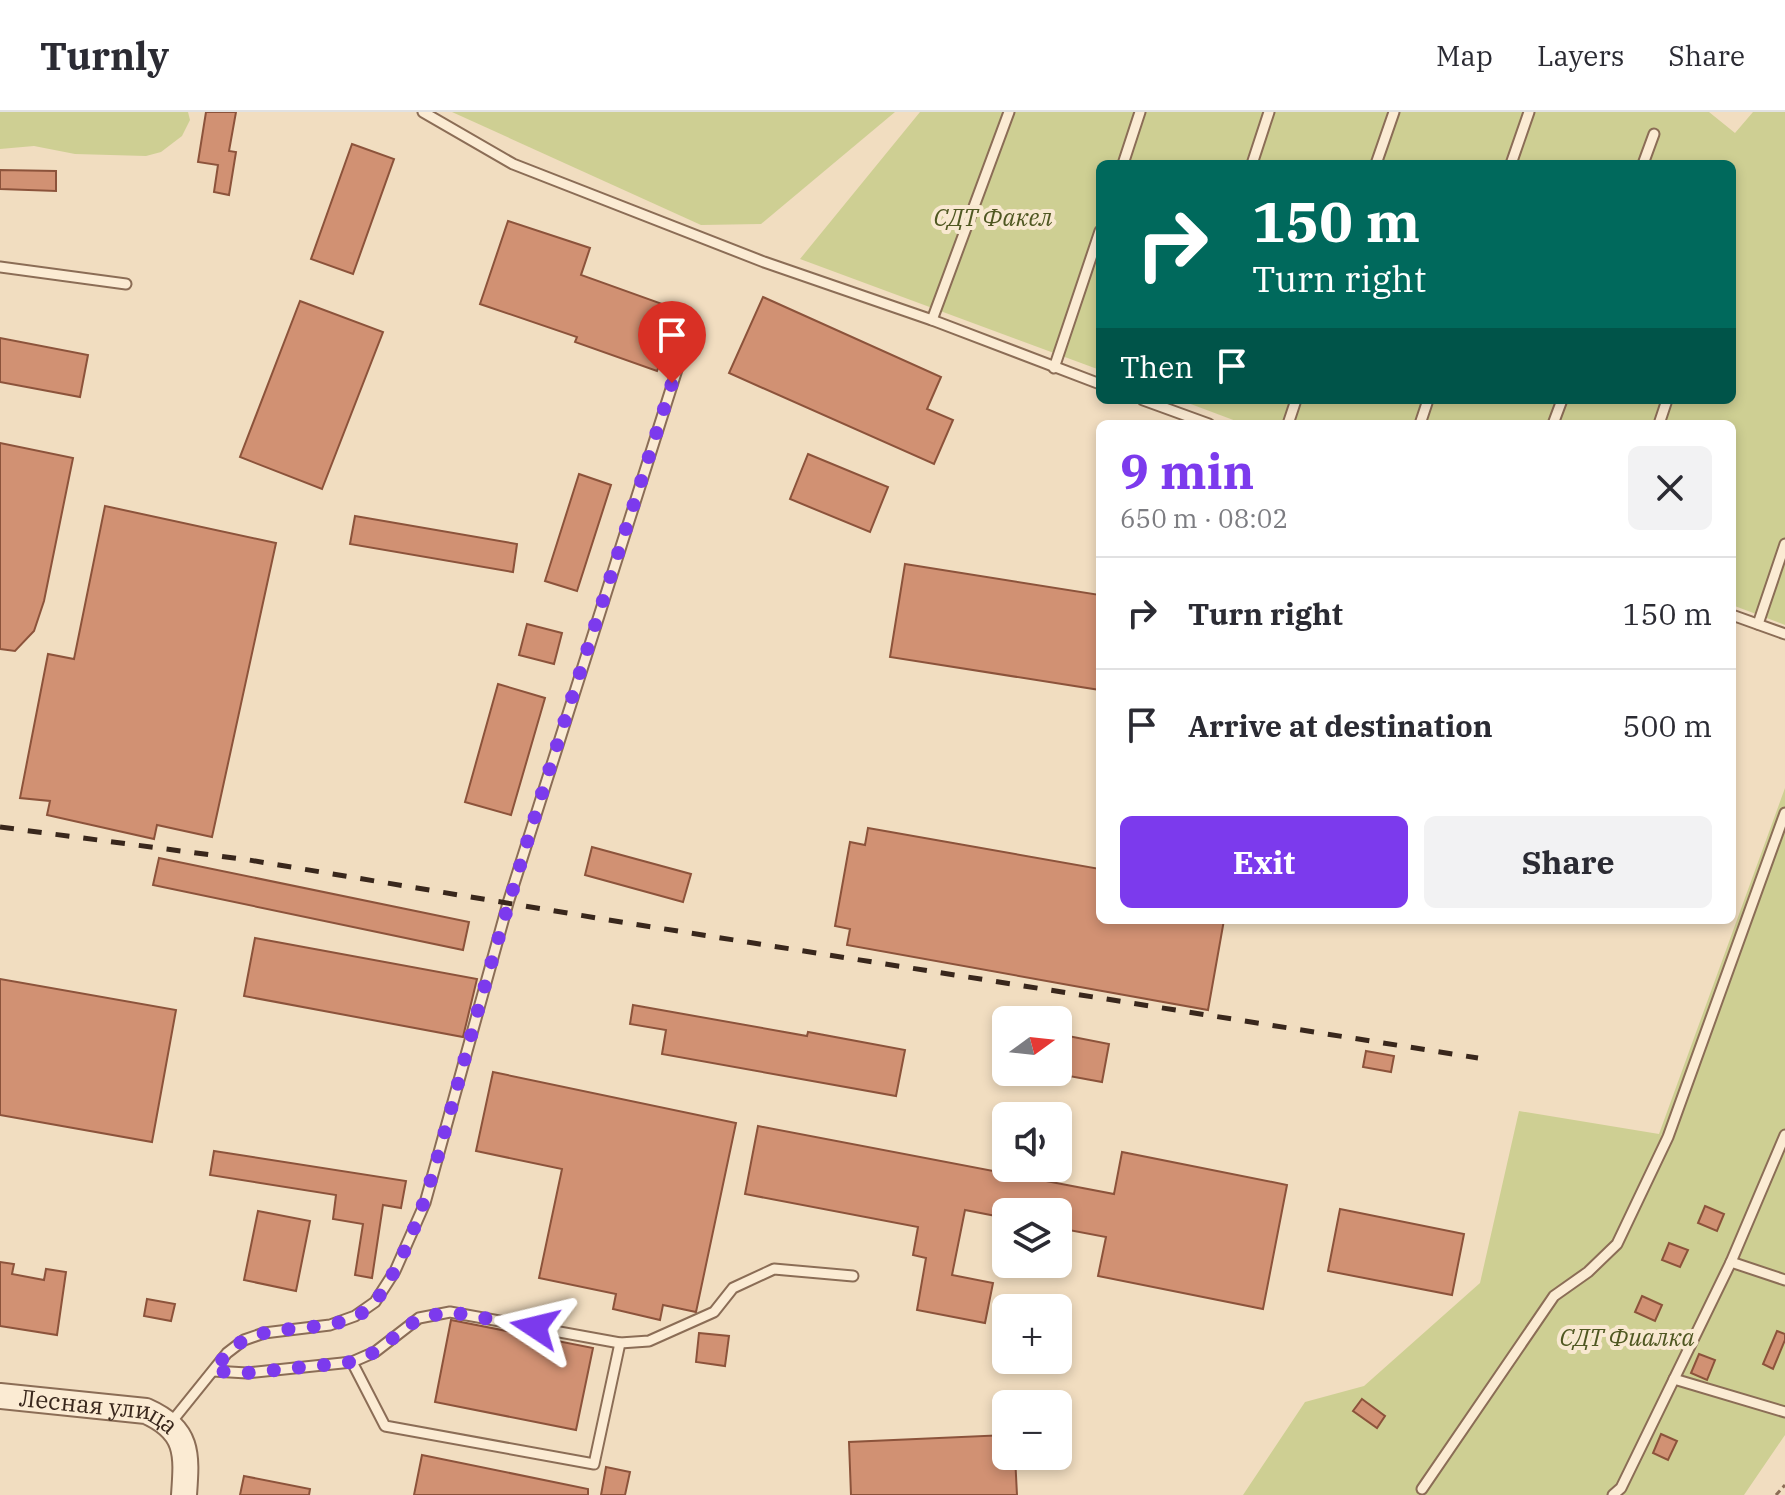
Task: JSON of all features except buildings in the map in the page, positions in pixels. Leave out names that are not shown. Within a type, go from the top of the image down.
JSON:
[{"type":"street","name":"Лесная улица","points":[[0,1396],[146,1411],[160,1417],[182,1443],[186,1456],[184,1495]]},
{"type":"lane","points":[[423,112],[513,164],[764,262],[932,320],[1096,383]]},
{"type":"lane","points":[[932,320],[1009,112]]},
{"type":"lane","points":[[1124,160],[1140,112]]},
{"type":"lane","points":[[1253,160],[1269,112]]},
{"type":"lane","points":[[1377,160],[1394,112]]},
{"type":"lane","points":[[1512,160],[1529,112]]},
{"type":"lane","points":[[1644,160],[1654,134]]},
{"type":"lane","points":[[1054,368],[1096,243]]},
{"type":"lane","points":[[0,267],[126,284]]},
{"type":"lane","points":[[169,1425],[227,1353],[244,1340],[264,1333],[330,1325],[355,1316],[375,1302],[395,1271],[425,1203],[508,903],[682,354]]},
{"type":"lane","points":[[1169,404],[1201,420]]},
{"type":"lane","points":[[1758,624],[1785,544]]},
{"type":"lane","points":[[1736,616],[1785,634]]},
{"type":"lane","points":[[1422,1489],[1554,1296],[1588,1272],[1617,1244],[1668,1137],[1785,813]]},
{"type":"lane","points":[[1613,1495],[1621,1488],[1731,1262],[1784,1139]]},
{"type":"lane","points":[[1731,1262],[1785,1280]]},
{"type":"lane","points":[[213,1371],[247,1373],[352,1362],[375,1352],[419,1318],[450,1312],[620,1343],[649,1341],[714,1312],[733,1288],[774,1269],[853,1276]]},
{"type":"lane","points":[[352,1362],[385,1426],[594,1464],[620,1343]]},
{"type":"lane","points":[[1674,1379],[1785,1412]]},
{"type":"path","points":[[1776,1495],[1785,1485]]},
{"type":"green space","points":[[0,112],[188,112],[190,120],[182,136],[161,152],[146,156],[75,154],[34,146],[0,149]]},
{"type":"green space","points":[[452,112],[895,112],[761,224],[701,225]]},
{"type":"green space","name":"СДТ Факел","points":[[920,112],[1709,112],[1735,133],[1753,112],[1785,112],[1785,625],[1736,607],[1736,420],[1233,420],[1191,404],[1736,404],[1736,160],[1096,160],[1096,369],[800,259]]},
{"type":"green space","name":"СДТ Фиалка","points":[[1785,788],[1785,1435],[1744,1495],[1243,1495],[1305,1402],[1364,1386],[1480,1283],[1519,1111],[1659,1134]]},
{"type":"railway","points":[[0,827],[249,860],[1478,1058]]},
{"type":"route","points":[[535,1327],[450,1312],[419,1318],[375,1352],[352,1362],[247,1373],[213,1371],[227,1353],[244,1340],[264,1333],[330,1325],[355,1316],[375,1302],[395,1271],[425,1203],[508,903],[672,383]]}]
